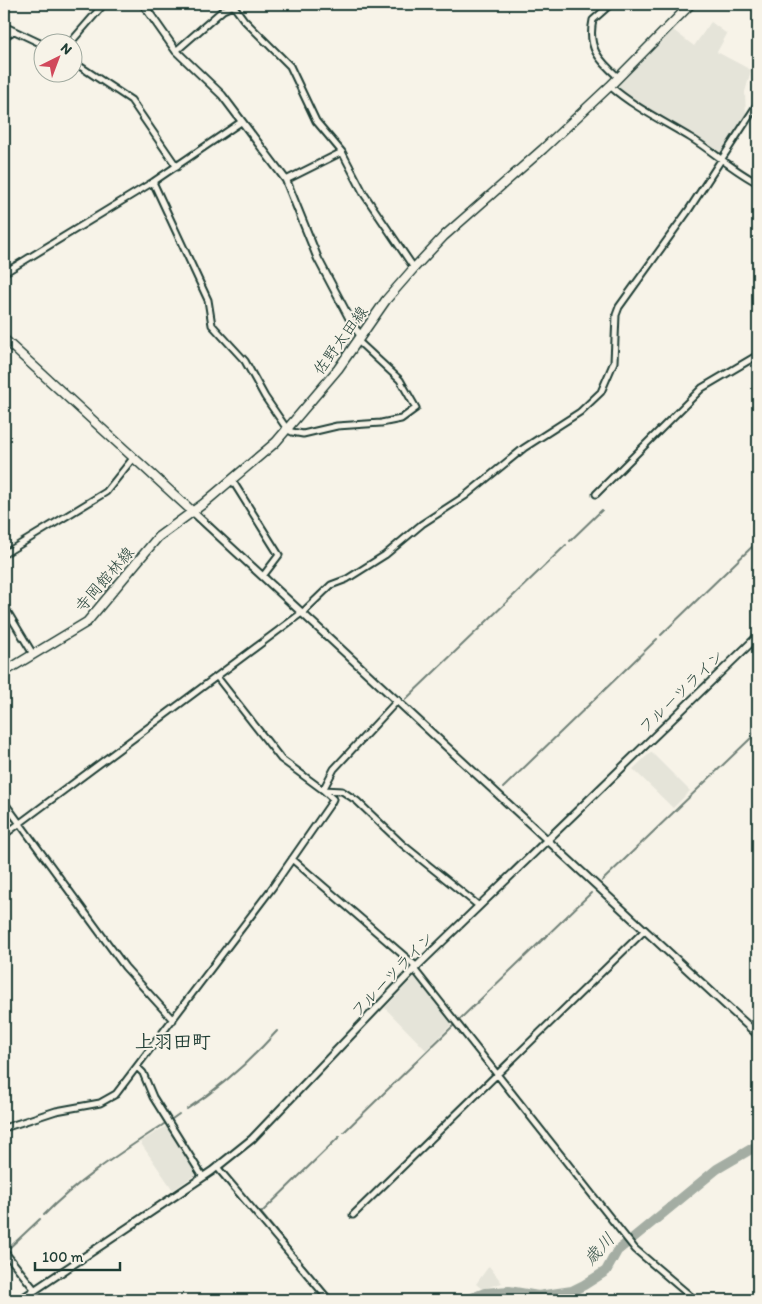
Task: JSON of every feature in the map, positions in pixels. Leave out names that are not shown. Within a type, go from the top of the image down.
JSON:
[{"type":"main road","name":"佐野太田線","points":[[193,512],[276,442],[338,369],[386,300],[444,236],[543,149],[610,86],[691,4]]},
{"type":"main road","points":[[4,338],[193,512]]},
{"type":"main road","name":"寺岡館林線","points":[[4,672],[87,622],[153,542],[193,512]]},
{"type":"street","points":[[80,32],[104,4]]},
{"type":"street","points":[[143,4],[176,51],[222,95],[286,180],[318,259],[360,339],[400,380],[416,408],[401,419],[381,423],[337,426],[303,434],[287,429],[265,397],[245,361],[212,325],[206,295],[153,182]]},
{"type":"street","points":[[176,51],[223,10],[235,4],[244,20],[290,66],[313,116],[342,152],[364,194],[414,268]]},
{"type":"street","points":[[611,4],[593,20],[593,44],[596,56],[618,78]]},
{"type":"street","points":[[4,26],[32,39]]},
{"type":"street","points":[[4,37],[14,31]]},
{"type":"street","points":[[82,68],[131,100],[177,168]]},
{"type":"street","points":[[610,86],[633,104],[758,183]]},
{"type":"street","points":[[4,835],[303,612],[331,586],[347,579],[385,555],[422,524],[466,496],[524,448],[580,412],[601,392],[614,362],[617,311],[688,211],[758,103]]},
{"type":"street","points":[[4,273],[177,168],[241,122]]},
{"type":"street","points":[[286,180],[342,152]]},
{"type":"street","points":[[596,494],[702,388],[758,355]]},
{"type":"street","points":[[4,554],[106,492],[134,457]]},
{"type":"street","points":[[232,480],[279,555],[263,576]]},
{"type":"street","points":[[193,512],[758,1035]]},
{"type":"street","points":[[4,606],[33,654]]},
{"type":"street","name":"フルーツライン","points":[[20,1300],[218,1167],[273,1119],[415,968],[758,636]]},
{"type":"street","points":[[4,1128],[56,1111],[106,1101],[116,1094],[292,859],[333,799],[281,760],[217,677]]},
{"type":"street","points":[[323,790],[334,769],[398,700]]},
{"type":"street","points":[[323,790],[342,791],[357,801],[402,844],[479,906]]},
{"type":"street","points":[[4,802],[125,967],[173,1020]]},
{"type":"street","points":[[292,859],[415,968],[626,1238],[695,1300]]},
{"type":"street","points":[[353,1215],[645,930]]},
{"type":"street","points":[[137,1068],[143,1073],[153,1097],[203,1177]]},
{"type":"street","points":[[218,1167],[328,1300]]},
{"type":"street","points":[[4,1251],[35,1290]]},
{"type":"shaded area","points":[[711,22],[727,34],[717,52],[751,70],[745,92],[746,115],[721,153],[717,154],[616,87],[673,30],[694,46]]},
{"type":"shaded area","points":[[651,752],[690,791],[673,808],[633,769]]},
{"type":"shaded area","points":[[416,975],[453,1023],[426,1050],[385,1008]]},
{"type":"shaded area","points":[[168,1125],[199,1172],[173,1190],[140,1142]]},
{"type":"shaded area","points":[[489,1266],[502,1283],[482,1289],[476,1284]]},
{"type":"shaded area","points":[[4,1282],[14,1297],[9,1300],[4,1300]]},
{"type":"waterway","points":[[570,541],[602,510]]},
{"type":"waterway","points":[[661,635],[758,541]]},
{"type":"waterway","points":[[406,699],[566,545]]},
{"type":"waterway","points":[[503,788],[657,639]]},
{"type":"waterway","points":[[755,734],[758,731]]},
{"type":"waterway","points":[[602,881],[751,738]]},
{"type":"waterway","points":[[459,1020],[591,893]]},
{"type":"waterway","points":[[344,1132],[454,1025]]},
{"type":"waterway","points":[[187,1109],[235,1073],[277,1031]]},
{"type":"waterway","points":[[172,1119],[179,1114]]},
{"type":"waterway","points":[[44,1215],[86,1178],[164,1124]]},
{"type":"waterway","points":[[300,1261],[261,1213],[340,1136]]},
{"type":"waterway","name":"歳川","points":[[467,1300],[485,1293],[509,1291],[538,1296],[572,1291],[584,1285],[606,1271],[617,1251],[717,1169],[758,1145]]},
{"type":"waterway","points":[[7,1250],[40,1219]]},
{"type":"waterway","points":[[304,1265],[333,1300]]},
{"type":"district","name":"上羽田町","points":[[173,1041]]}]
